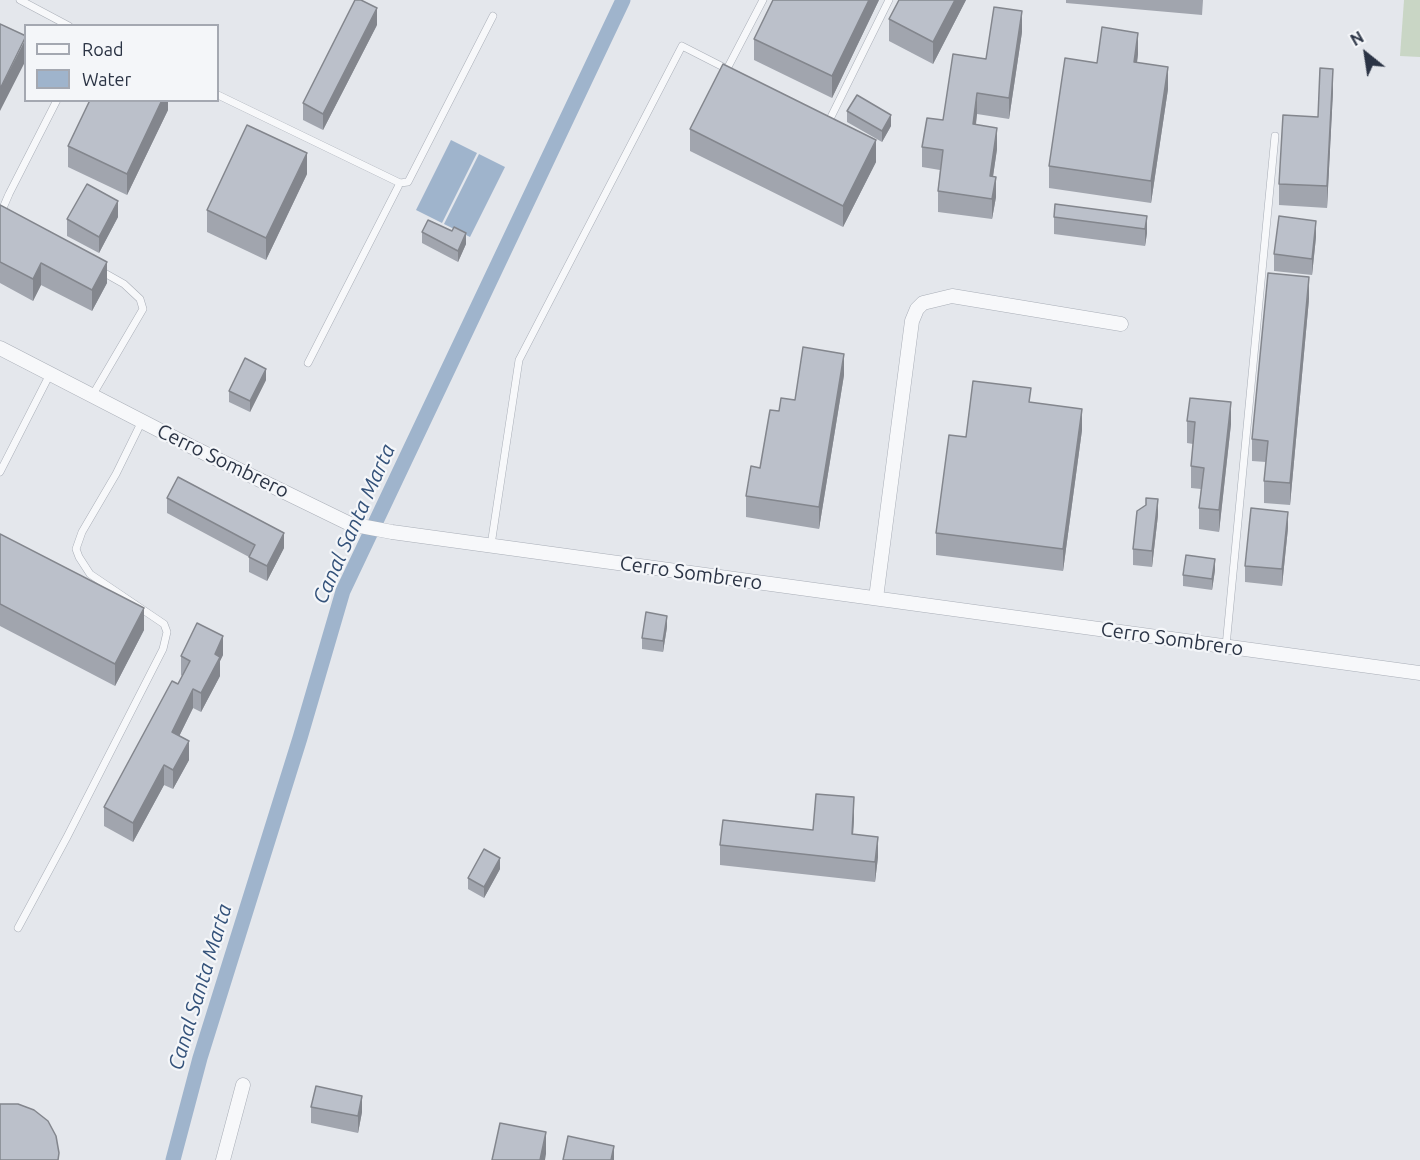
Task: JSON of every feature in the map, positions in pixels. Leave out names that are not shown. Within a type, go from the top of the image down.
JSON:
[{"type":"street","points":[[876,598],[912,321],[917,309],[923,303],[952,296],[1121,324]]},
{"type":"street","name":"Cerro Sombrero","points":[[0,348],[350,524],[385,531],[1420,673]]},
{"type":"street","points":[[223,1160],[243,1084]]},
{"type":"lane","points":[[20,0],[65,24]]},
{"type":"lane","points":[[727,69],[763,0]]},
{"type":"lane","points":[[828,123],[889,0]]},
{"type":"lane","points":[[219,95],[400,183],[408,182],[493,16]]},
{"type":"lane","points":[[490,545],[519,360],[682,46],[737,75]]},
{"type":"lane","points":[[11,221],[3,208],[56,102]]},
{"type":"lane","points":[[818,117],[838,128]]},
{"type":"lane","points":[[1226,646],[1275,136]]},
{"type":"lane","points":[[308,363],[400,183]]},
{"type":"lane","points":[[92,396],[143,309],[140,299],[124,284],[93,267]]},
{"type":"lane","points":[[0,472],[50,374]]},
{"type":"lane","points":[[18,928],[163,649],[167,632],[164,624],[90,574],[76,549],[82,532],[116,474],[142,421]]},
{"type":"green space","points":[[1404,0],[1420,0],[1420,57],[1400,56]]},
{"type":"water","points":[[451,140],[477,153],[442,223],[416,210]]},
{"type":"water","points":[[479,154],[505,167],[470,237],[444,224]]},
{"type":"building","points":[[355,0],[361,0],[377,8],[323,114],[303,103]]},
{"type":"building","points":[[773,0],[869,0],[832,76],[754,39]]},
{"type":"building","points":[[899,0],[955,0],[933,42],[889,19]]},
{"type":"building","points":[[994,7],[1022,11],[1009,98],[977,93],[973,124],[997,128],[990,176],[996,177],[992,199],[938,191],[943,150],[922,147],[927,118],[943,120],[953,54],[986,59]]},
{"type":"building","points":[[0,24],[24,35],[24,40],[0,89]]},
{"type":"building","points":[[1102,27],[1138,33],[1134,62],[1168,67],[1151,181],[1049,166],[1065,58],[1097,63]]},
{"type":"building","points":[[723,64],[876,140],[843,206],[690,129]]},
{"type":"building","points":[[1320,68],[1333,69],[1327,186],[1279,184],[1283,115],[1318,117]]},
{"type":"building","points":[[857,95],[891,115],[882,131],[847,111]]},
{"type":"building","points":[[89,102],[161,102],[127,174],[68,146]]},
{"type":"building","points":[[247,125],[307,153],[266,238],[207,210]]},
{"type":"building","points":[[87,184],[118,201],[99,237],[67,219]]},
{"type":"building","points":[[1055,204],[1147,216],[1145,229],[1054,217]]},
{"type":"building","points":[[0,205],[107,262],[92,290],[41,263],[33,279],[0,262]]},
{"type":"building","points":[[1279,216],[1316,221],[1312,259],[1274,254]]},
{"type":"building","points":[[428,220],[452,231],[454,227],[466,233],[458,251],[422,232]]},
{"type":"building","points":[[1268,273],[1309,277],[1290,483],[1264,481],[1268,441],[1252,439]]},
{"type":"building","points":[[803,347],[844,354],[819,507],[746,496],[751,466],[760,468],[770,410],[779,411],[781,398],[795,400]]},
{"type":"building","points":[[245,358],[266,369],[250,401],[229,391]]},
{"type":"building","points":[[973,381],[1031,388],[1029,402],[1082,409],[1063,549],[936,533],[949,435],[966,437]]},
{"type":"building","points":[[1190,398],[1231,402],[1219,510],[1199,508],[1204,468],[1191,466],[1195,422],[1187,421]]},
{"type":"building","points":[[178,477],[284,533],[267,566],[249,557],[255,545],[167,498]]},
{"type":"building","points":[[1146,498],[1158,499],[1152,551],[1133,549],[1137,511],[1146,505]]},
{"type":"building","points":[[1251,508],[1288,512],[1282,569],[1245,566]]},
{"type":"building","points":[[0,534],[144,608],[115,664],[0,604]]},
{"type":"building","points":[[1186,555],[1215,559],[1212,579],[1183,575]]},
{"type":"building","points":[[646,612],[667,616],[663,641],[642,638]]},
{"type":"building","points":[[197,623],[223,636],[215,654],[220,657],[201,693],[193,689],[172,732],[189,741],[173,770],[164,765],[133,823],[104,807],[172,681],[178,684],[190,661],[181,656]]},
{"type":"building","points":[[816,794],[854,797],[852,834],[878,837],[875,862],[720,845],[723,820],[813,830]]},
{"type":"building","points":[[484,849],[500,858],[484,887],[468,878]]},
{"type":"building","points":[[316,1086],[362,1096],[358,1116],[311,1107]]},
{"type":"building","points":[[0,1104],[18,1104],[34,1110],[48,1121],[56,1136],[58,1160],[0,1160]]},
{"type":"building","points":[[500,1123],[546,1132],[540,1160],[492,1160]]},
{"type":"building","points":[[568,1136],[614,1146],[611,1160],[563,1160]]},
{"type":"waterway","name":"Canal Santa Marta","points":[[173,1160],[200,1058],[300,738],[343,591],[623,0]]}]
